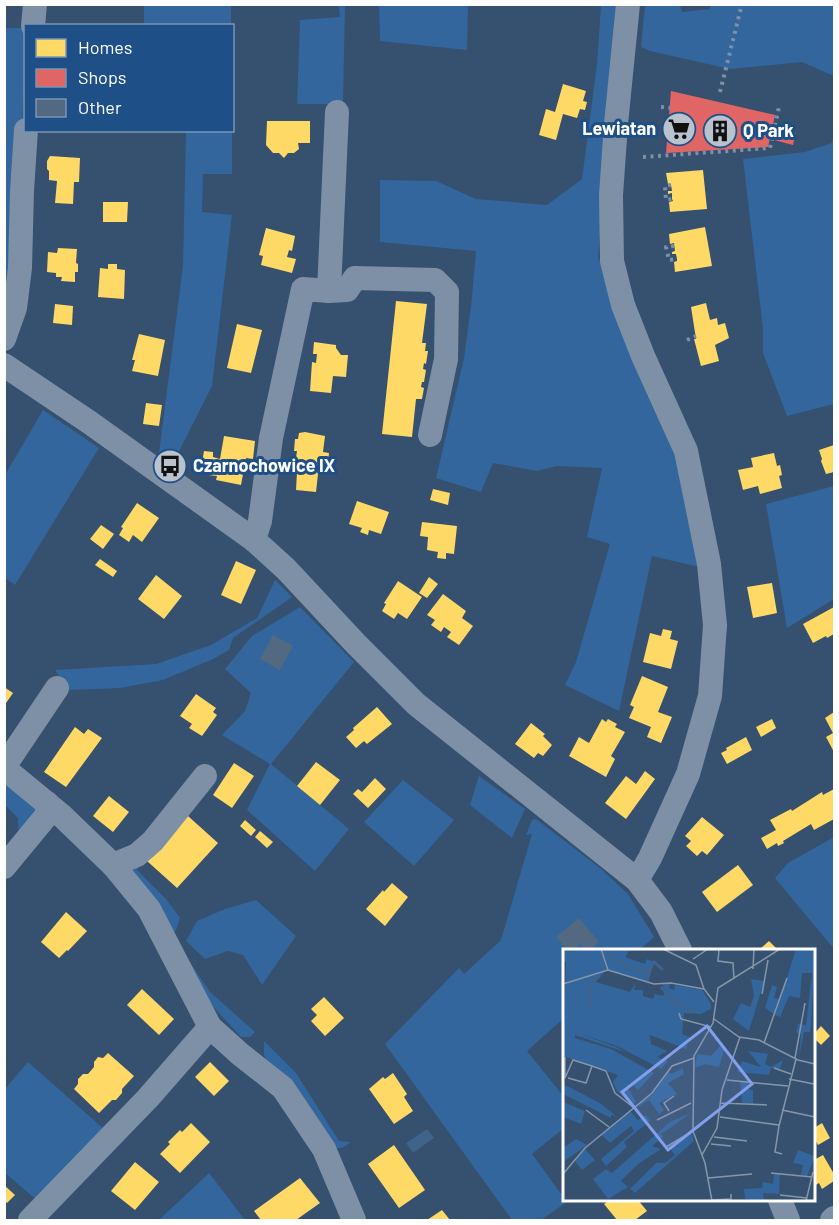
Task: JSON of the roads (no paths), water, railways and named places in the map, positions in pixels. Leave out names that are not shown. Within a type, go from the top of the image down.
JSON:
[{"type":"street","points":[[33,24],[35,4]]},
{"type":"street","points":[[628,4],[611,195],[612,261],[623,305],[643,356],[686,451],[709,564],[715,625],[710,696],[688,774],[650,858],[637,880]]},
{"type":"street","points":[[329,291],[337,112]]},
{"type":"street","points":[[4,339],[15,308],[20,268],[26,132]]},
{"type":"street","points":[[254,540],[260,521],[271,438],[303,289],[347,290],[355,278],[435,280],[447,292],[446,359],[430,435]]},
{"type":"street","points":[[4,365],[89,422],[254,540],[286,569],[416,704],[637,880],[661,912],[679,949]]},
{"type":"street","points":[[57,688],[4,767],[113,865],[149,909],[210,1027],[283,1088],[324,1149],[354,1221]]},
{"type":"street","points":[[113,865],[137,855],[153,841],[205,776]]},
{"type":"street","points":[[4,867],[47,815],[46,803]]},
{"type":"street","points":[[30,1221],[148,1098],[210,1027]]},
{"type":"street","points":[[780,1201],[788,1221]]},
{"type":"place","name":"Lewiatan","points":[[679,129]]},
{"type":"place","name":"Q Park","points":[[720,131]]},
{"type":"place","name":"Czarnochowice IX","points":[[170,466]]}]
